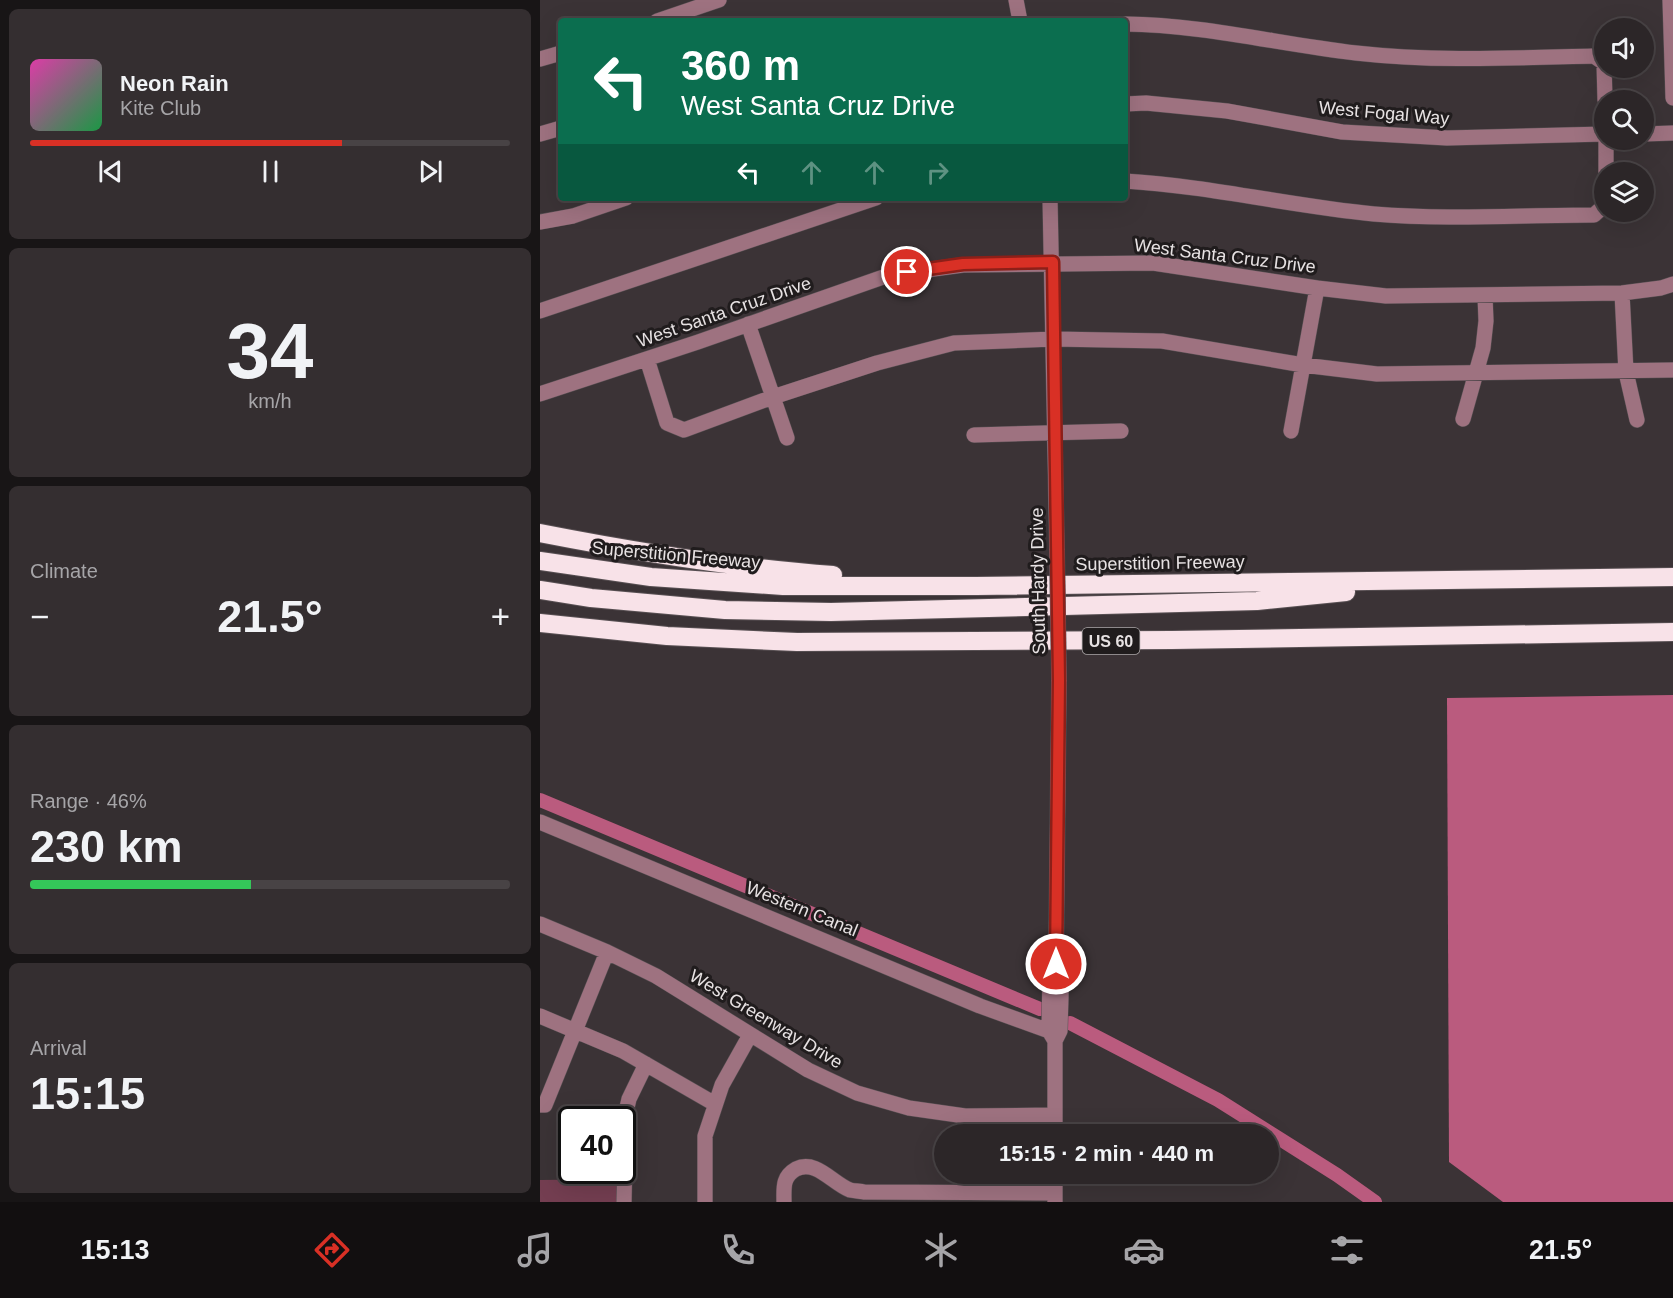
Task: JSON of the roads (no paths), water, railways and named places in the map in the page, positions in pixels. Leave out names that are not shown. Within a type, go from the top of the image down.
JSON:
[{"type":"highway","points":[[540,533],[710,562],[820,574],[976,586]]},
{"type":"highway","name":"Superstition Freeway","points":[[540,561],[651,577],[783,586],[976,586],[1673,577]]},
{"type":"highway","points":[[540,590],[591,598],[724,610],[831,612],[1257,601],[1455,581]]},
{"type":"highway","name":"US 60","points":[[543,623],[667,636],[797,642],[1160,640],[1673,632]]},
{"type":"street","points":[[666,18],[719,0]]},
{"type":"street","points":[[1016,0],[1019,18]]},
{"type":"street","points":[[1670,0],[1673,98]]},
{"type":"street","points":[[1128,24],[1191,27],[1355,53],[1411,58],[1594,56],[1604,63],[1605,90]]},
{"type":"street","points":[[540,59],[558,54]]},
{"type":"street","name":"West Fogal Way","points":[[1128,104],[1146,103],[1227,111],[1354,133],[1447,138],[1594,134]]},
{"type":"street","points":[[540,134],[558,129]]},
{"type":"street","points":[[1654,134],[1673,133]]},
{"type":"street","points":[[1128,181],[1166,183],[1375,214],[1594,215]]},
{"type":"street","points":[[540,222],[573,216],[617,201]]},
{"type":"street","points":[[540,311],[867,201]]},
{"type":"street","name":"South Hardy Drive","points":[[1050,201],[1059,680],[1056,964],[1050,972],[1055,999],[1055,1124]]},
{"type":"street","name":"West Santa Cruz Drive","points":[[540,394],[889,275],[963,264],[1153,263],[1386,296],[1622,293],[1661,288],[1673,284]]},
{"type":"street","points":[[1291,431],[1317,288]]},
{"type":"street","points":[[1622,293],[1626,372],[1637,420]]},
{"type":"street","points":[[1462,419],[1483,348],[1486,321],[1485,296]]},
{"type":"street","points":[[748,324],[787,438]]},
{"type":"street","points":[[647,359],[667,423],[684,430],[773,397],[877,363],[954,343],[1054,339],[1162,341],[1303,365],[1377,374],[1673,370]]},
{"type":"street","points":[[974,435],[1121,431]]},
{"type":"street","name":"Western Canal","points":[[540,822],[980,1006],[1055,1034]]},
{"type":"street","name":"West Greenway Drive","points":[[540,924],[607,952],[656,976],[808,1070],[857,1093],[909,1108],[965,1116],[1055,1115]]},
{"type":"street","points":[[542,1105],[607,952]]},
{"type":"street","points":[[540,1016],[623,1051],[715,1104]]},
{"type":"street","points":[[705,1202],[705,1136],[722,1085],[750,1035]]},
{"type":"street","points":[[624,1202],[626,1112],[629,1099],[646,1064]]},
{"type":"street","points":[[784,1202],[786,1176],[804,1165],[812,1166],[850,1190],[864,1192],[1055,1198]]},
{"type":"waterway","points":[[540,800],[1040,1009]]},
{"type":"waterway","points":[[1070,1023],[1218,1100],[1337,1175],[1375,1202]]}]
